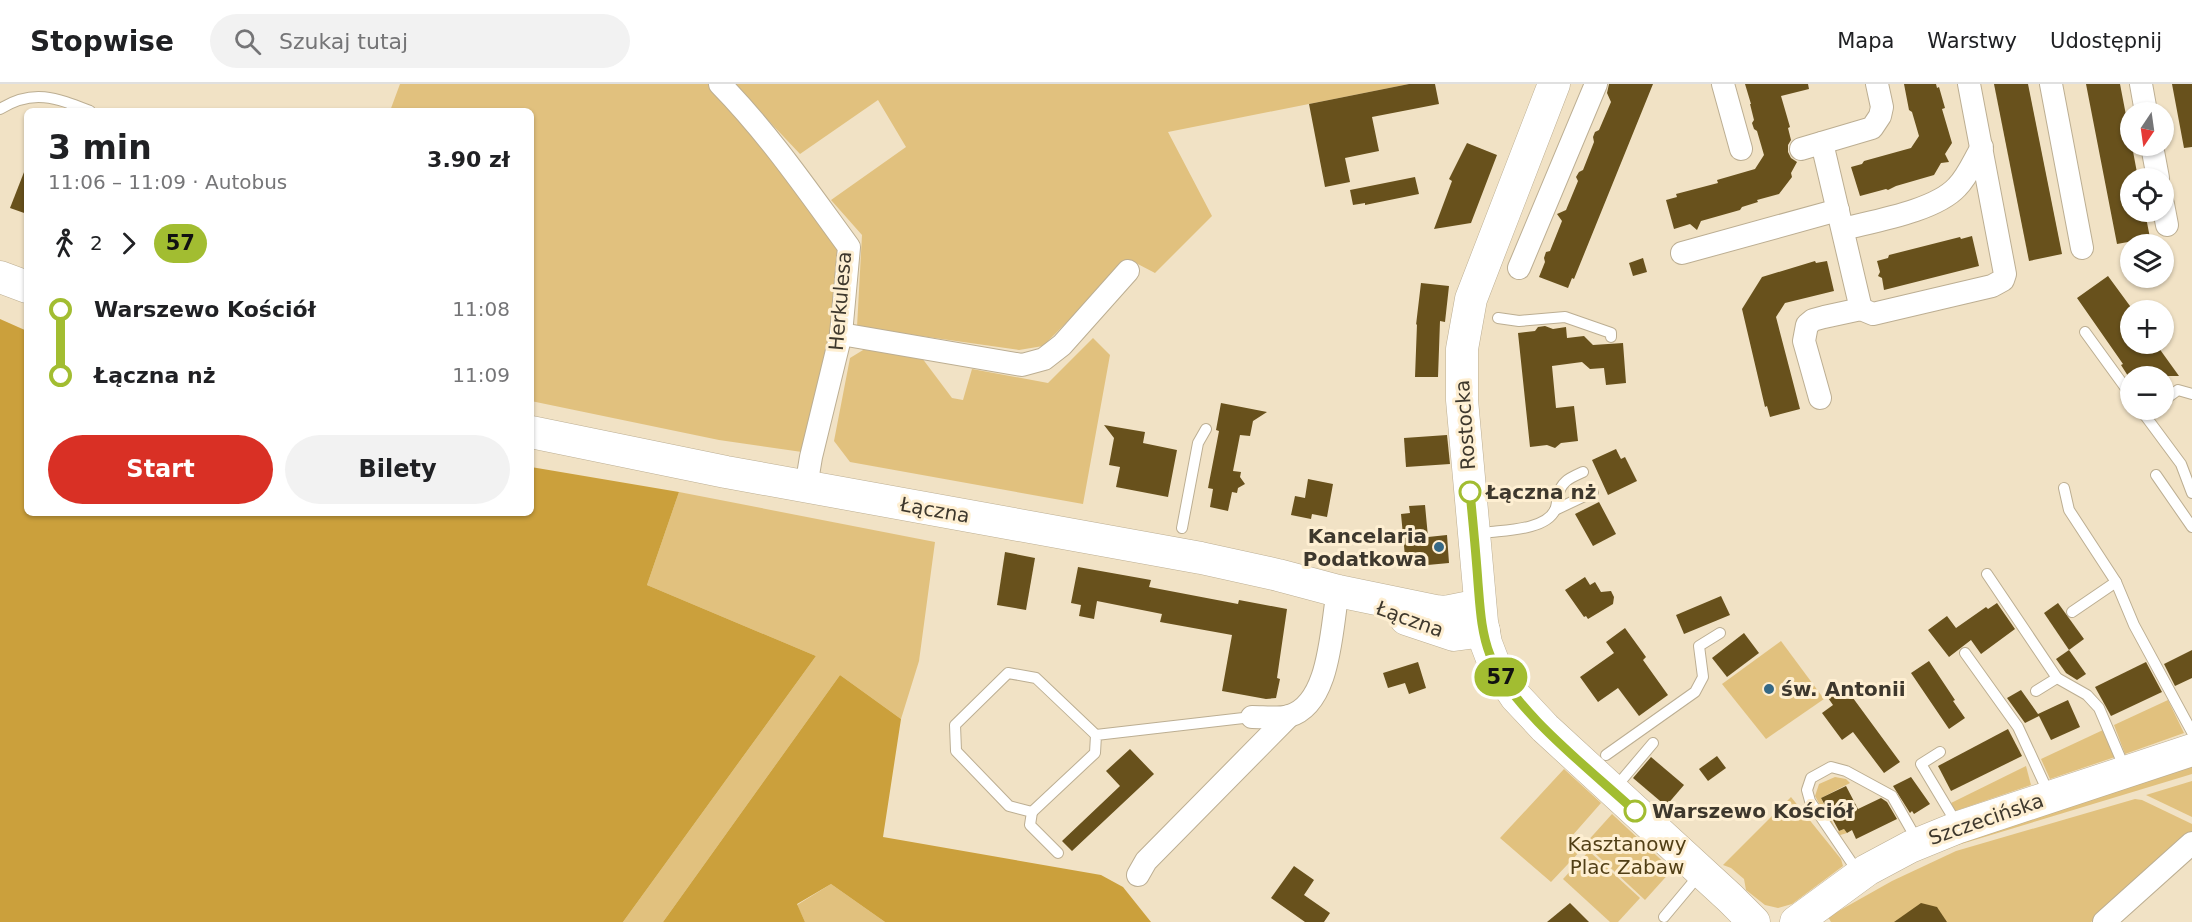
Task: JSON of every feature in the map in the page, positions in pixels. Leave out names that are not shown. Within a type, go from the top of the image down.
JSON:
[{"type":"street","name":"Herkulesa","points":[[720,84],[743,107],[787,162],[849,247],[841,334],[811,457],[806,487]]},
{"type":"street","name":"Rostocka","points":[[1554,84],[1478,279],[1465,326],[1462,349],[1462,400],[1482,618],[1494,664],[1516,697],[1552,734],[1754,922]]},
{"type":"street","points":[[1520,268],[1596,84]]},
{"type":"street","points":[[1723,84],[1741,149]]},
{"type":"street","points":[[1861,309],[1840,220],[1812,146],[1872,128],[1880,116],[1882,106],[1877,84]]},
{"type":"street","points":[[1820,398],[1804,341],[1807,325],[1813,320],[1861,309],[1873,314],[1992,286],[2003,280],[2005,274],[1969,84]]},
{"type":"street","points":[[2051,84],[2082,248]]},
{"type":"street","points":[[2140,84],[2144,102]]},
{"type":"street","points":[[1682,253],[1840,220],[1929,205],[1946,196],[1963,180],[1982,147]]},
{"type":"street","points":[[841,334],[1022,365],[1044,359],[1062,345],[1128,271]]},
{"type":"street","points":[[0,277],[24,286]]},
{"type":"street","name":"Łączna","points":[[534,433],[806,487],[1201,558],[1338,591],[1454,635],[1482,618]]},
{"type":"street","points":[[1252,717],[1289,716],[1301,711],[1309,704],[1321,686],[1338,591]]},
{"type":"street","points":[[1138,875],[1146,861],[1289,716]]},
{"type":"street","name":"Szczecińska","points":[[1796,922],[1860,874],[1890,856],[1919,843],[1959,827],[2192,750]]},
{"type":"street","points":[[2104,922],[2192,843]]},
{"type":"lane","points":[[0,109],[12,101],[30,96],[48,97],[81,108]]},
{"type":"lane","points":[[1498,318],[1519,321],[1565,317],[1611,333],[1611,337]]},
{"type":"lane","points":[[2085,332],[2120,380]]},
{"type":"lane","points":[[2174,393],[2178,390],[2192,394]]},
{"type":"lane","points":[[2152,420],[2181,464],[2192,493]]},
{"type":"lane","points":[[1182,528],[1198,443],[1206,429]]},
{"type":"lane","points":[[1555,510],[1562,484],[1583,472]]},
{"type":"lane","points":[[2156,475],[2192,527]]},
{"type":"lane","points":[[2064,488],[2069,510],[2116,582],[2134,625],[2192,732]]},
{"type":"lane","points":[[1491,532],[1533,526],[1555,510],[1593,492]]},
{"type":"lane","points":[[1988,573],[2058,678],[2087,694],[2098,708],[2126,772]]},
{"type":"lane","points":[[2072,612],[2116,582]]},
{"type":"lane","points":[[1606,755],[1695,692],[1703,677],[1699,646],[1720,633]]},
{"type":"lane","points":[[1965,653],[2018,727],[2050,797]]},
{"type":"lane","points":[[1032,812],[1009,806],[956,751],[955,725],[1008,673],[1036,678],[1096,735],[1095,753],[1032,812],[1030,825],[1058,853]]},
{"type":"lane","points":[[2036,691],[2058,678]]},
{"type":"lane","points":[[1096,735],[1252,717]]},
{"type":"lane","points":[[1613,790],[1653,743]]},
{"type":"lane","points":[[1940,752],[1921,764],[1959,827]]},
{"type":"lane","points":[[1860,874],[1810,801],[1808,790],[1811,778],[1831,766],[1846,771],[1892,796],[1919,843]]},
{"type":"lane","points":[[1664,917],[1702,872]]},
{"type":"green space","points":[[400,84],[708,84],[772,153],[841,248],[837,311],[802,452],[719,440],[534,402],[534,108],[391,108]]},
{"type":"green space","points":[[734,84],[1409,84],[1168,132],[1212,216],[1155,273],[1132,261],[1111,278],[1043,346],[1019,350],[857,327],[862,235],[831,200],[906,147],[878,100],[800,154]]},
{"type":"green space","points":[[1093,338],[1110,355],[1083,504],[850,462],[834,441],[850,358],[868,347],[922,358],[952,398],[963,400],[972,369],[1048,383]]},
{"type":"green space","points":[[679,492],[935,542],[919,661],[901,719],[840,675],[663,922],[623,922],[816,656],[647,585]]},
{"type":"green space","points":[[1781,641],[1824,699],[1766,739],[1722,684]]},
{"type":"green space","points":[[2168,700],[2184,733],[2125,754],[2114,725]]},
{"type":"green space","points":[[2103,730],[2115,757],[2050,779],[2041,759]]},
{"type":"green space","points":[[2192,761],[2192,774],[1905,861]]},
{"type":"green space","points":[[2026,766],[2031,785],[1955,811],[1951,803]]},
{"type":"green space","points":[[1564,769],[1601,803],[1572,836],[1584,847],[1551,882],[1500,838]]},
{"type":"green space","points":[[1835,777],[1846,779],[1850,783],[1821,798],[1837,832],[1844,829],[1847,833],[1837,836],[1815,796],[1819,784]]},
{"type":"green space","points":[[2192,781],[2192,817],[2146,795]]},
{"type":"green space","points":[[1791,797],[1841,859],[1843,866],[1792,904],[1778,908],[1765,905],[1746,890],[1744,879],[1731,868],[1723,865]]},
{"type":"green space","points":[[2135,799],[2142,800],[2192,824],[2192,832],[2091,922],[1831,922],[1828,917],[1892,881],[1956,851]]},
{"type":"green space","name":"Kasztanowy Plac Zabaw","points":[[1612,814],[1672,870],[1645,900],[1585,844]]},
{"type":"green space","points":[[1589,851],[1640,898],[1618,922],[1610,922],[1563,879]]},
{"type":"green space","points":[[831,884],[885,922],[805,922],[797,905]]},
{"type":"shaded area","points":[[0,319],[24,330],[24,516],[534,516],[534,468],[679,492],[647,585],[816,656],[623,922],[0,922]]},
{"type":"shaded area","points":[[840,675],[901,719],[883,837],[1101,875],[1123,887],[1151,922],[885,922],[831,884],[797,904],[805,922],[663,922]]},
{"type":"building","points":[[1409,84],[1435,84],[1439,104],[1372,117],[1379,151],[1345,158],[1350,182],[1325,187],[1309,104]]},
{"type":"building","points":[[1609,84],[1653,84],[1574,279],[1572,278],[1568,288],[1539,277],[1546,252],[1550,251],[1562,221],[1557,214],[1566,210],[1578,181],[1576,177],[1583,170],[1594,142],[1595,132],[1599,130],[1611,102],[1607,93]]},
{"type":"building","points":[[1745,84],[1808,84],[1809,89],[1781,96],[1790,127],[1788,128],[1791,140],[1788,152],[1797,162],[1791,173],[1792,177],[1779,194],[1757,200],[1758,202],[1742,207],[1740,210],[1701,221],[1697,230],[1690,224],[1674,229],[1666,200],[1677,197],[1676,194],[1718,183],[1717,180],[1755,169],[1764,155],[1757,131],[1752,123],[1754,120]]},
{"type":"building","points":[[1904,84],[1936,84],[1937,88],[1939,87],[1945,108],[1942,109],[1952,143],[1945,154],[1949,162],[1941,163],[1934,175],[1888,190],[1860,196],[1851,167],[1911,148],[1919,136],[1912,112],[1909,110]]},
{"type":"building","points":[[1994,84],[2028,84],[2062,254],[2029,261]]},
{"type":"building","points":[[2086,84],[2120,84],[2123,102],[2120,102],[2120,156],[2134,156],[2136,168],[2120,168],[2120,222],[2147,222],[2149,234],[2120,234],[2120,243],[2117,244]]},
{"type":"building","points":[[2172,84],[2192,84],[2192,147],[2184,148]]},
{"type":"building","points":[[1467,143],[1497,155],[1471,223],[1434,229],[1452,181],[1449,179]]},
{"type":"building","points":[[24,172],[24,213],[10,208]]},
{"type":"building","points":[[1415,177],[1419,194],[1365,205],[1365,203],[1353,205],[1350,190]]},
{"type":"building","points":[[1972,236],[1979,266],[1884,290],[1882,278],[1878,276],[1880,272],[1877,261],[1888,258],[1889,255]]},
{"type":"building","points":[[1643,258],[1647,272],[1633,276],[1629,263]]},
{"type":"building","points":[[1815,261],[1816,263],[1827,261],[1834,291],[1785,303],[1776,317],[1800,409],[1770,417],[1767,406],[1765,407],[1742,309],[1762,277]]},
{"type":"building","points":[[2108,276],[2126,300],[2120,300],[2120,354],[2163,354],[2172,366],[2122,366],[2123,364],[2077,298]]},
{"type":"building","points":[[1421,283],[1449,286],[1445,322],[1440,321],[1438,377],[1415,377],[1416,325]]},
{"type":"building","points":[[1545,326],[1553,329],[1566,327],[1567,338],[1584,336],[1593,345],[1623,343],[1626,383],[1606,385],[1604,368],[1590,369],[1582,362],[1552,366],[1556,408],[1574,406],[1578,441],[1561,443],[1555,448],[1547,445],[1530,447],[1518,333],[1535,331],[1538,327]]},
{"type":"building","points":[[1221,403],[1267,412],[1253,421],[1250,436],[1240,435],[1233,471],[1241,472],[1240,477],[1245,484],[1238,488],[1237,493],[1232,492],[1228,511],[1210,507],[1213,489],[1208,488],[1219,431],[1216,430]]},
{"type":"building","points":[[1104,425],[1145,432],[1143,443],[1177,450],[1168,497],[1116,487],[1120,467],[1109,465],[1114,438]]},
{"type":"building","points":[[1447,435],[1450,464],[1406,467],[1404,438]]},
{"type":"building","points":[[1616,449],[1621,459],[1625,457],[1637,481],[1608,495],[1592,460]]},
{"type":"building","points":[[1308,479],[1333,484],[1327,517],[1312,514],[1311,519],[1291,515],[1295,496],[1305,498]]},
{"type":"building","points":[[1599,502],[1616,534],[1593,546],[1575,514]]},
{"type":"building","points":[[1425,505],[1428,537],[1447,535],[1449,563],[1406,567],[1401,514],[1410,513],[1409,506]]},
{"type":"building","points":[[1005,552],[1035,558],[1026,610],[997,605]]},
{"type":"building","points":[[1078,567],[1151,580],[1149,587],[1238,604],[1239,600],[1287,609],[1276,698],[1266,699],[1222,691],[1232,635],[1160,622],[1162,614],[1097,601],[1094,619],[1079,616],[1081,605],[1071,603]]},
{"type":"building","points":[[1585,577],[1590,585],[1595,582],[1601,592],[1611,591],[1614,597],[1613,604],[1588,619],[1584,617],[1565,590]]},
{"type":"building","points":[[1721,596],[1730,615],[1684,634],[1676,615]]},
{"type":"building","points":[[1997,603],[2015,629],[1981,654],[1971,640],[1949,657],[1928,630],[1947,616],[1956,628],[1986,607],[1988,609]]},
{"type":"building","points":[[2058,603],[2084,639],[2069,650],[2044,613]]},
{"type":"building","points":[[1625,628],[1646,657],[1643,660],[1668,695],[1639,716],[1618,688],[1598,702],[1580,677],[1614,653],[1606,642]]},
{"type":"building","points":[[1744,633],[1759,653],[1727,677],[1712,658]]},
{"type":"building","points":[[2069,650],[2086,674],[2077,680],[2066,673],[2056,659]]},
{"type":"building","points":[[2192,650],[2192,678],[2175,686],[2164,664]]},
{"type":"building","points":[[1929,661],[1965,718],[1949,729],[1911,673]]},
{"type":"building","points":[[1418,662],[1426,688],[1409,694],[1405,683],[1388,688],[1383,673]]},
{"type":"building","points":[[2146,662],[2162,692],[2111,716],[2095,687]]},
{"type":"building","points":[[1842,683],[1900,762],[1884,773],[1853,732],[1842,740],[1822,713],[1833,705],[1826,695]]},
{"type":"building","points":[[2021,690],[2038,714],[2068,700],[2080,727],[2051,740],[2039,716],[2025,723],[2007,698]]},
{"type":"building","points":[[2008,729],[2022,756],[1951,791],[1938,766]]},
{"type":"building","points":[[1130,749],[1154,774],[1072,851],[1062,841],[1120,786],[1106,771]]},
{"type":"building","points":[[1717,756],[1726,768],[1708,781],[1699,769]]},
{"type":"building","points":[[1651,757],[1684,785],[1666,806],[1633,778]]},
{"type":"building","points":[[1911,777],[1930,804],[1914,814],[1912,811],[1910,813],[1893,786]]},
{"type":"building","points":[[1846,786],[1858,809],[1881,798],[1887,802],[1897,819],[1856,839],[1852,830],[1847,833],[1844,829],[1839,831],[1821,798]]},
{"type":"building","points":[[1294,866],[1314,880],[1304,895],[1330,913],[1324,922],[1305,922],[1271,898]]},
{"type":"building","points":[[1570,903],[1589,922],[1547,922]]},
{"type":"building","points":[[1921,903],[1937,907],[1947,922],[1894,922]]},
{"type":"bus line","name":"57","points":[[1470,492],[1482,622],[1486,643],[1500,676],[1545,728],[1635,811]]},
{"type":"place","name":"Łączna nż","points":[[1470,492]]},
{"type":"place","name":"Kancelaria Podatkowa","points":[[1439,547]]},
{"type":"place","name":"św. Antonii","points":[[1769,689]]},
{"type":"place","name":"Warszewo Kościół","points":[[1635,811]]}]
